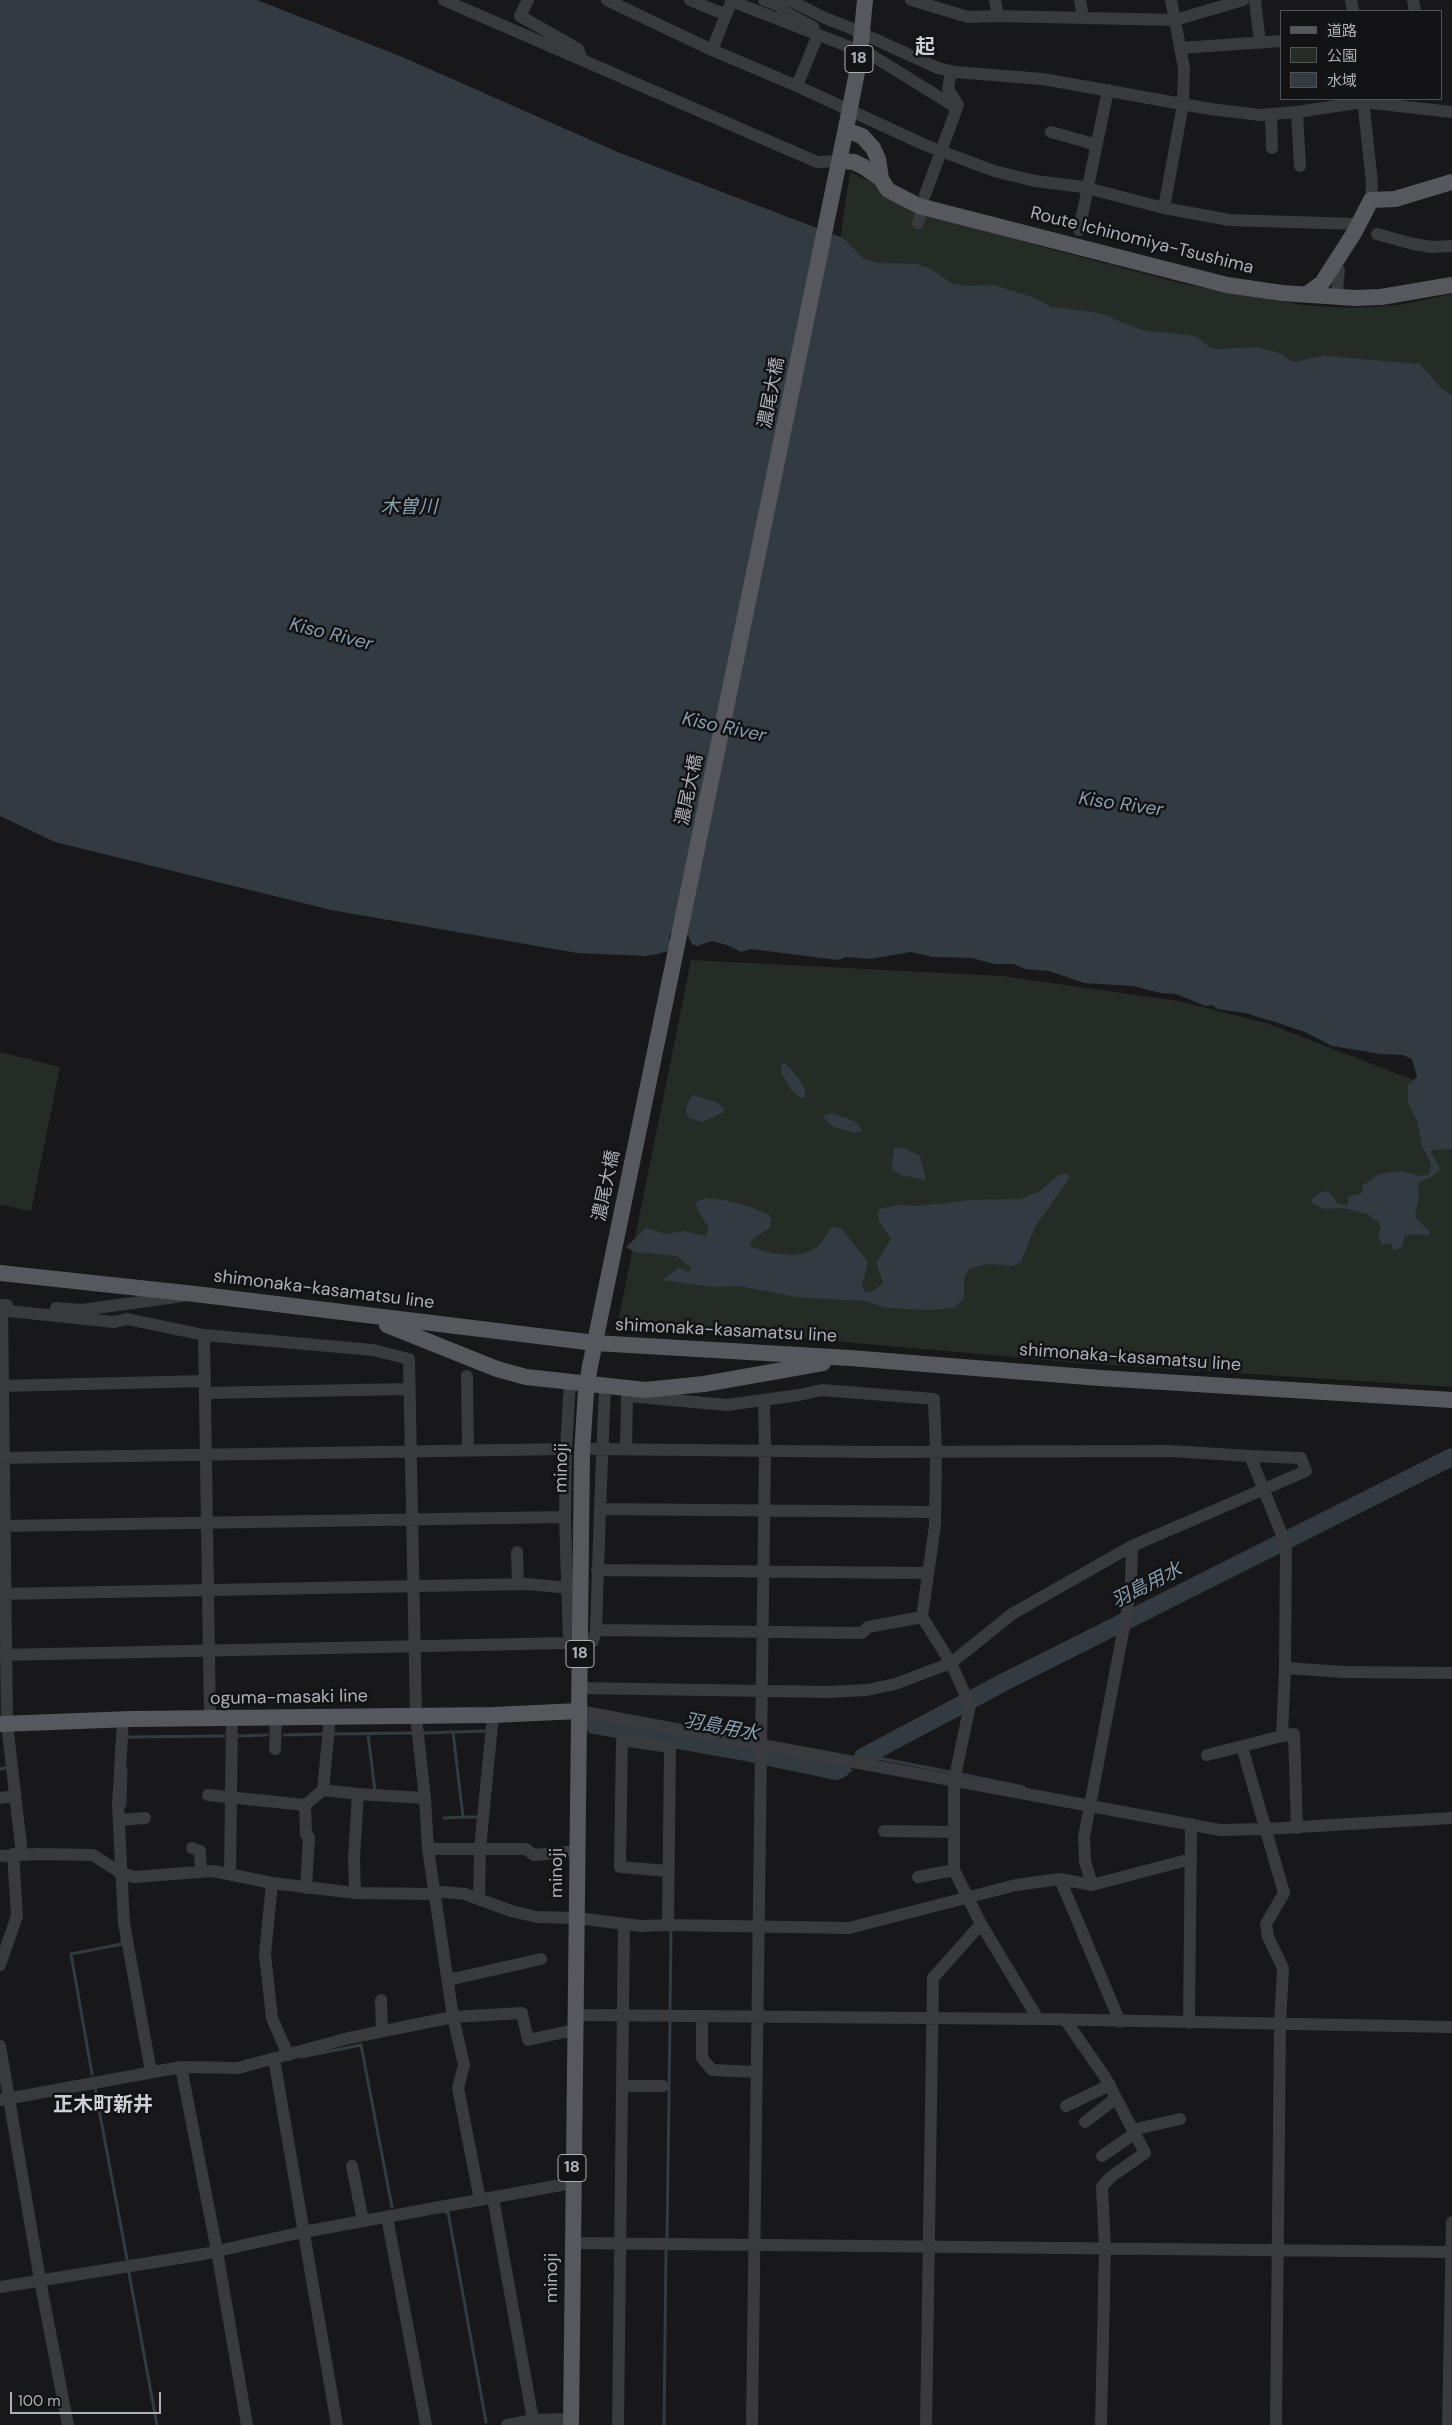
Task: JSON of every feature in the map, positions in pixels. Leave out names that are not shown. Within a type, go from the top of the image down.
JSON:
[{"type":"main road","name":"18","points":[[838,169],[859,62],[865,0]]},
{"type":"main road","points":[[847,124],[873,148],[878,159],[881,179]]},
{"type":"main road","name":"Route Ichinomiya-Tsushima","points":[[838,169],[854,162],[881,179],[888,190],[902,198],[949,214],[1227,284],[1282,293],[1332,297],[1381,297],[1452,285]]},
{"type":"main road","name":"濃尾大橋","points":[[599,1323],[838,169]]},
{"type":"main road","points":[[1307,294],[1322,283],[1335,264],[1371,200],[1395,199],[1452,182]]},
{"type":"main road","name":"shimonaka-kasamatsu line","points":[[0,1273],[195,1294],[595,1343],[850,1358],[1100,1378],[1452,1400]]},
{"type":"main road","points":[[347,1314],[396,1327],[497,1369],[526,1377],[645,1390],[704,1384],[850,1358]]},
{"type":"main road","name":"minoji","points":[[571,2422],[572,2183],[579,1711],[579,1688],[574,1645],[586,1391],[599,1323]]},
{"type":"main road","name":"oguma-masaki line","points":[[4,1724],[123,1720],[416,1717],[579,1711]]},
{"type":"street","points":[[444,0],[817,162],[838,169]]},
{"type":"street","points":[[528,0],[520,16],[578,49],[582,60]]},
{"type":"street","points":[[607,0],[712,50],[797,86],[941,152],[1014,176],[1087,188],[1164,208],[1229,220],[1357,224]]},
{"type":"street","points":[[690,0],[726,16]]},
{"type":"street","points":[[764,0],[784,2],[938,68],[951,71],[1043,79],[1242,113],[1271,115],[1363,100],[1452,112]]},
{"type":"street","points":[[911,0],[968,17],[1174,20],[1243,0]]},
{"type":"street","points":[[995,0],[998,16]]},
{"type":"street","points":[[1080,0],[1083,18]]},
{"type":"street","points":[[1164,208],[1183,104],[1184,68],[1171,0]]},
{"type":"street","points":[[1256,0],[1260,43]]},
{"type":"street","points":[[712,50],[732,1],[873,56],[957,108]]},
{"type":"street","points":[[784,2],[783,11],[813,27],[817,38],[797,86]]},
{"type":"street","points":[[1180,48],[1280,42]]},
{"type":"street","points":[[899,72],[920,59]]},
{"type":"street","points":[[925,195],[958,105],[948,89],[951,71]]},
{"type":"street","points":[[1079,230],[1108,90]]},
{"type":"street","points":[[1363,100],[1372,183],[1371,200]]},
{"type":"street","points":[[1297,112],[1300,166]]},
{"type":"street","points":[[1271,115],[1272,148]]},
{"type":"street","points":[[1051,132],[1097,145]]},
{"type":"street","points":[[1377,234],[1413,244],[1432,247],[1452,246]]},
{"type":"street","points":[[1335,264],[1339,270],[1337,291]]},
{"type":"street","points":[[2,1305],[82,1310],[195,1294]]},
{"type":"street","points":[[2,1305],[9,1311],[114,1322],[127,1319],[204,1335],[373,1350],[409,1359],[416,1717],[425,1798],[428,1849],[453,2017],[464,2065],[458,2088],[486,2199],[533,2420]]},
{"type":"street","points":[[0,1965],[17,1916],[18,1854],[15,1796],[4,1724],[1,1458],[2,1305]]},
{"type":"street","points":[[204,1335],[210,1720]]},
{"type":"street","points":[[467,1376],[468,1451]]},
{"type":"street","points":[[570,1381],[565,1517],[574,1645]]},
{"type":"street","points":[[1,1386],[409,1389]]},
{"type":"street","points":[[3,1655],[574,1645],[593,1641],[596,1630],[600,1509],[598,1449],[606,1386]]},
{"type":"street","points":[[626,1449],[627,1396],[727,1405],[822,1390],[934,1399],[936,1452],[935,1512],[922,1617],[951,1663],[968,1698],[954,1781],[954,1870],[969,1896],[981,1924],[1038,2019]]},
{"type":"street","points":[[752,2425],[756,2072],[760,1928],[760,1752],[766,1451],[764,1400]]},
{"type":"street","points":[[1,1458],[566,1449]]},
{"type":"street","points":[[579,1688],[828,1692],[867,1690],[896,1684],[951,1663],[1012,1614],[1132,1546],[1306,1471],[1301,1458],[1170,1451],[936,1452],[598,1449]]},
{"type":"street","points":[[1250,1456],[1283,1539],[1285,1668],[1282,1736]]},
{"type":"street","points":[[600,1509],[935,1512]]},
{"type":"street","points":[[2,1526],[565,1517]]},
{"type":"street","points":[[1092,1885],[1085,1861],[1084,1837],[1127,1610],[1131,1582],[1132,1546]]},
{"type":"street","points":[[517,1552],[518,1584]]},
{"type":"street","points":[[597,1570],[764,1574],[928,1573]]},
{"type":"street","points":[[3,1594],[413,1585],[518,1584],[569,1588]]},
{"type":"street","points":[[596,1630],[862,1633],[868,1627],[922,1617]]},
{"type":"street","points":[[1285,1668],[1344,1672],[1452,1673]]},
{"type":"street","points":[[579,1711],[760,1752],[954,1781],[1220,1830],[1296,1828],[1452,1818]]},
{"type":"street","points":[[479,1898],[480,1849],[493,1715]]},
{"type":"street","points":[[305,1805],[323,1790],[330,1717]]},
{"type":"street","points":[[276,1718],[276,1749]]},
{"type":"street","points":[[123,1720],[119,1820],[124,1922],[151,2072]]},
{"type":"street","points":[[230,1874],[232,1720]]},
{"type":"street","points":[[624,1720],[622,1738],[620,1867],[668,1871]]},
{"type":"street","points":[[1207,1755],[1294,1734],[1296,1828]]},
{"type":"street","points":[[622,1738],[670,1748],[668,1925]]},
{"type":"street","points":[[1242,1746],[1284,1893],[1266,1924],[1268,1937],[1283,1968],[1280,2024],[1276,2425]]},
{"type":"street","points":[[323,1790],[425,1798]]},
{"type":"street","points":[[355,1894],[354,1857],[358,1794]]},
{"type":"street","points":[[208,1795],[230,1798],[268,1795],[305,1805]]},
{"type":"street","points":[[0,1798],[15,1796]]},
{"type":"street","points":[[305,1805],[306,1835],[309,1837],[306,1888]]},
{"type":"street","points":[[119,1820],[145,1818]]},
{"type":"street","points":[[1190,2023],[1191,1824]]},
{"type":"street","points":[[884,1831],[954,1832]]},
{"type":"street","points":[[192,1848],[200,1851],[201,1872]]},
{"type":"street","points":[[428,1849],[526,1849],[534,1855],[577,1851]]},
{"type":"street","points":[[0,1856],[18,1854],[93,1855],[121,1873],[134,1877],[201,1872],[230,1874],[272,1883],[355,1894],[434,1894],[444,1892],[479,1898],[510,1911],[537,1917],[577,1918],[624,1924],[760,1928],[849,1928],[1016,1885],[1060,1879],[1092,1885],[1191,1859]]},
{"type":"street","points":[[918,1878],[954,1870]]},
{"type":"street","points":[[1060,1879],[1120,2022]]},
{"type":"street","points":[[272,1883],[266,1954],[272,2018],[288,2055]]},
{"type":"street","points":[[618,2425],[624,1924]]},
{"type":"street","points":[[926,2425],[933,1978],[981,1924]]},
{"type":"street","points":[[448,1980],[541,1959]]},
{"type":"street","points":[[381,2000],[382,2031]]},
{"type":"street","points":[[4,2099],[181,2067],[238,2068],[349,2038],[453,2017],[522,2013],[528,2040],[574,2023],[623,2016],[1038,2019],[1452,2027]]},
{"type":"street","points":[[702,2017],[702,2058],[712,2070],[756,2072]]},
{"type":"street","points":[[1066,2021],[1110,2086],[1145,2154],[1112,2176],[1102,2186],[1105,2248],[1102,2425]]},
{"type":"street","points":[[0,2046],[4,2099],[68,2425]]},
{"type":"street","points":[[274,2059],[337,2425]]},
{"type":"street","points":[[181,2067],[217,2251],[247,2425]]},
{"type":"street","points":[[622,2086],[663,2086]]},
{"type":"street","points":[[1066,2106],[1110,2086]]},
{"type":"street","points":[[1085,2122],[1116,2098]]},
{"type":"street","points":[[1102,2156],[1133,2132],[1180,2119]]},
{"type":"street","points":[[352,2166],[363,2221]]},
{"type":"street","points":[[0,2287],[217,2251],[303,2232],[572,2183]]},
{"type":"street","points":[[387,2217],[426,2425]]},
{"type":"street","points":[[1448,2425],[1452,2222]]},
{"type":"street","points":[[572,2243],[1452,2252]]},
{"type":"street","points":[[506,2425],[533,2420],[571,2422]]},
{"type":"green space","points":[[850,172],[873,183],[913,210],[1184,284],[1303,305],[1349,308],[1400,305],[1452,294],[1452,408],[1257,360],[971,295],[865,260],[840,239]]},
{"type":"green space","points":[[691,960],[1002,976],[1179,1001],[1266,1023],[1411,1079],[1452,1092],[1452,1387],[1081,1363],[618,1322]]},
{"type":"green space","points":[[0,1052],[60,1067],[31,1211],[0,1205]]},
{"type":"water","name":"木曽川","points":[[0,0],[257,0],[400,56],[620,153],[843,238],[864,259],[879,263],[916,264],[931,269],[953,284],[966,286],[994,285],[1032,297],[1052,307],[1099,313],[1142,330],[1196,336],[1211,348],[1256,347],[1279,353],[1294,362],[1324,356],[1420,364],[1441,388],[1452,396],[1452,1149],[1432,1150],[1431,1152],[1440,1168],[1439,1171],[1418,1183],[1419,1199],[1415,1214],[1417,1219],[1429,1231],[1430,1235],[1414,1234],[1405,1236],[1402,1247],[1395,1250],[1392,1249],[1392,1243],[1382,1245],[1378,1235],[1381,1227],[1379,1223],[1367,1214],[1344,1208],[1324,1209],[1312,1203],[1312,1199],[1321,1192],[1328,1191],[1338,1204],[1348,1205],[1348,1197],[1362,1193],[1362,1186],[1379,1174],[1402,1171],[1419,1176],[1429,1175],[1431,1164],[1422,1145],[1417,1120],[1408,1103],[1408,1085],[1417,1077],[1412,1059],[1403,1055],[1381,1054],[1332,1046],[1305,1032],[1275,1022],[1245,1013],[1217,1009],[1213,1005],[1205,1006],[1176,994],[1161,993],[1133,986],[1084,983],[1049,971],[1025,969],[1014,964],[994,964],[972,958],[933,957],[911,952],[869,959],[846,957],[838,960],[751,949],[741,952],[727,945],[712,941],[697,946],[692,944],[688,935],[672,932],[669,936],[668,951],[658,954],[645,956],[577,953],[331,910],[55,842],[0,816]]},
{"type":"water","points":[[785,1063],[800,1080],[805,1089],[805,1097],[801,1098],[791,1090],[781,1072],[782,1064]]},
{"type":"water","points":[[693,1095],[716,1102],[723,1107],[724,1112],[703,1122],[689,1118],[686,1108]]},
{"type":"water","points":[[833,1113],[854,1121],[863,1131],[854,1133],[834,1127],[825,1120],[824,1115]]},
{"type":"water","points":[[894,1147],[904,1148],[920,1156],[926,1180],[900,1175],[892,1169]]},
{"type":"water","points":[[1067,1174],[1069,1177],[1067,1181],[1035,1227],[1021,1262],[1012,1266],[990,1264],[969,1268],[964,1279],[964,1298],[954,1308],[929,1310],[887,1308],[865,1301],[796,1297],[740,1286],[713,1287],[662,1280],[679,1268],[689,1272],[691,1268],[677,1256],[635,1252],[626,1247],[646,1228],[665,1234],[685,1231],[705,1236],[708,1227],[697,1209],[696,1202],[705,1198],[724,1200],[751,1207],[769,1215],[771,1219],[770,1228],[750,1243],[752,1247],[770,1253],[803,1254],[818,1247],[832,1227],[841,1228],[868,1262],[862,1286],[866,1292],[871,1292],[883,1283],[876,1263],[891,1239],[879,1221],[878,1214],[880,1209],[898,1205],[918,1206],[970,1200],[1022,1199],[1040,1191],[1059,1175]]},
{"type":"waterway","name":"羽島用水","points":[[863,1757],[1006,1681],[1452,1457]]},
{"type":"waterway","name":"羽島用水","points":[[594,1725],[745,1752],[836,1771],[841,1769]]},
{"type":"waterway","points":[[423,1733],[487,1731]]},
{"type":"waterway","points":[[444,1818],[463,1817],[453,1732]]},
{"type":"waterway","points":[[335,1734],[412,1733]]},
{"type":"waterway","points":[[284,1735],[325,1734]]},
{"type":"waterway","points":[[368,1734],[375,1791]]},
{"type":"waterway","points":[[238,1736],[267,1735]]},
{"type":"waterway","points":[[127,1737],[224,1736]]},
{"type":"waterway","points":[[674,1745],[759,1760]]},
{"type":"waterway","points":[[875,1759],[950,1772]]},
{"type":"waterway","points":[[765,1761],[834,1775],[851,1770]]},
{"type":"waterway","points":[[0,1769],[5,1768]]},
{"type":"waterway","points":[[125,1806],[126,1769]]},
{"type":"waterway","points":[[960,1774],[1024,1787]]},
{"type":"waterway","points":[[463,1817],[477,1817]]},
{"type":"waterway","points":[[670,2012],[671,1932]]},
{"type":"waterway","points":[[92,2074],[71,1954],[122,1944],[122,1941]]},
{"type":"waterway","points":[[667,2239],[670,2023]]},
{"type":"waterway","points":[[301,2057],[361,2045],[392,2207]]},
{"type":"waterway","points":[[95,2088],[127,2259]]},
{"type":"waterway","points":[[445,2212],[448,2212],[486,2422]]},
{"type":"waterway","points":[[664,2425],[666,2250]]},
{"type":"waterway","points":[[129,2273],[157,2425]]},
{"type":"district","name":"起","points":[[925,48]]},
{"type":"district","name":"正木町新井","points":[[103,2106]]},
{"type":"water label","name":"Kiso River","points":[[331,635]]},
{"type":"water label","name":"Kiso River","points":[[724,728]]},
{"type":"water label","name":"Kiso River","points":[[1121,805]]}]
